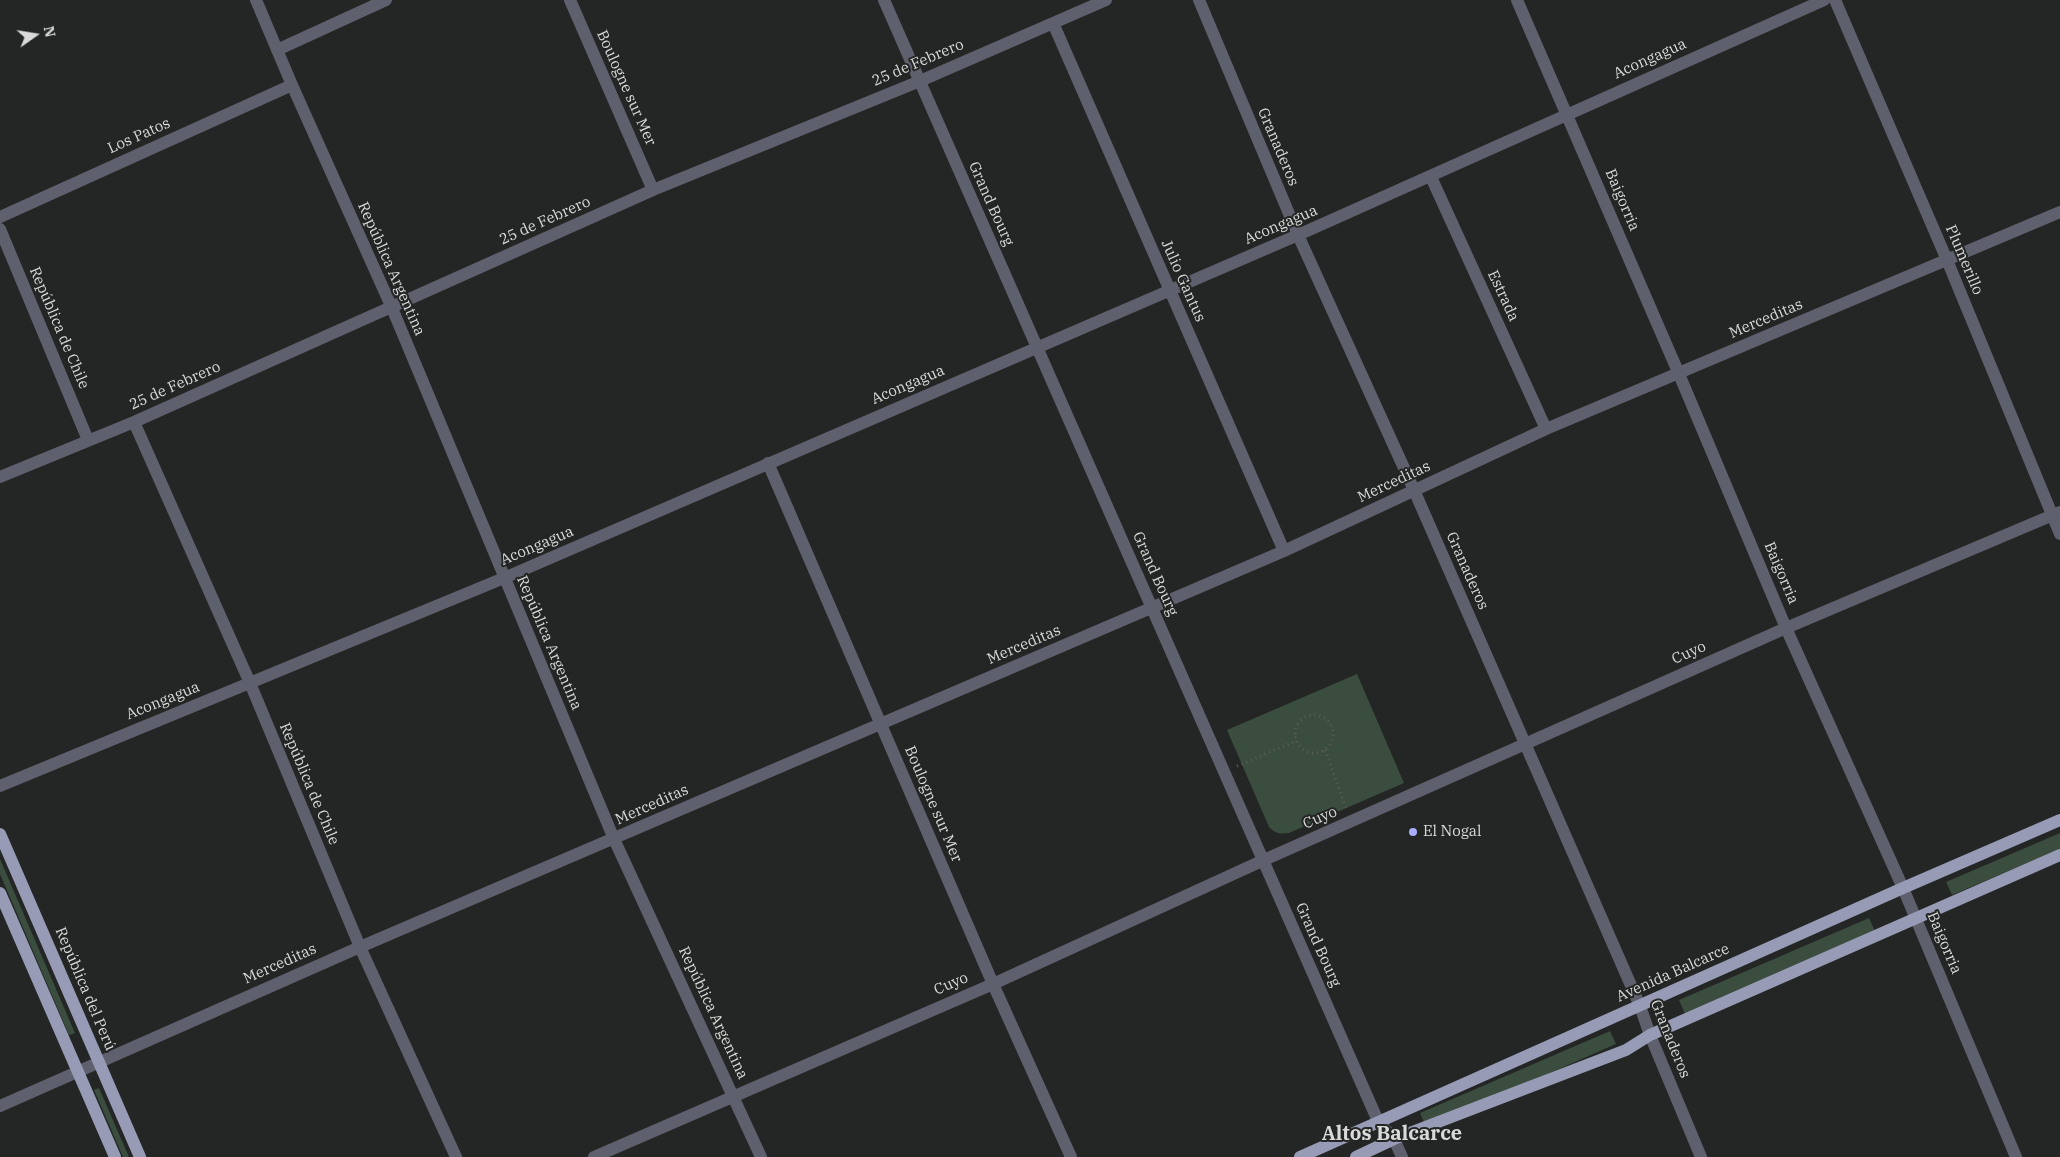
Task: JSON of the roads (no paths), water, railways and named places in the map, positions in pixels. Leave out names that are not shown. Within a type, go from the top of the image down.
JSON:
[{"type":"main road","name":"Avenida Balcarce","points":[[1300,1157],[2060,820]]},
{"type":"main road","name":"República del Perú","points":[[0,834],[140,1157]]},
{"type":"main road","points":[[1356,1157],[1394,1139],[1626,1050],[1650,1035],[1915,917],[2060,855]]},
{"type":"main road","points":[[0,893],[115,1157]]},
{"type":"street","name":"República Argentina","points":[[256,0],[392,308],[614,839],[761,1157]]},
{"type":"street","points":[[277,50],[386,0]]},
{"type":"street","name":"Boulogne sur Mer","points":[[570,0],[654,190]]},
{"type":"street","name":"Grand Bourg","points":[[884,0],[1378,1121],[1394,1139],[1402,1157]]},
{"type":"street","name":"25 de Febrero","points":[[0,477],[134,422],[654,190],[920,81],[1106,0]]},
{"type":"street","name":"Granaderos","points":[[1199,0],[1298,235],[1414,490],[1640,1006],[1650,1035],[1701,1157]]},
{"type":"street","name":"Baigorria","points":[[1517,0],[1679,374],[1786,628],[1903,888],[2016,1157]]},
{"type":"street","name":"Acongagua","points":[[0,786],[504,578],[1298,235],[1824,0]]},
{"type":"street","name":"Plumerillo","points":[[1835,0],[2056,514],[2060,534]]},
{"type":"street","name":"Julio Gantus","points":[[1053,23],[1284,551]]},
{"type":"street","name":"Los Patos","points":[[0,217],[292,85]]},
{"type":"street","name":"Estrada","points":[[1430,177],[1546,429]]},
{"type":"street","name":"Merceditas","points":[[0,1106],[98,1061],[360,947],[1284,551],[1546,429],[2060,212]]},
{"type":"street","name":"República de Chile","points":[[0,229],[88,440]]},
{"type":"street","name":"República de Chile","points":[[134,422],[250,683],[360,947],[456,1157]]},
{"type":"street","name":"Boulogne sur Mer","points":[[768,463],[993,984],[1071,1157]]},
{"type":"street","name":"Cuyo","points":[[594,1157],[733,1095],[993,984],[1264,860],[1351,823],[1786,628],[2056,514]]},
{"type":"place","name":"El Nogal","points":[[1413,832]]},
{"type":"district","name":"Altos Balcarce","points":[[1392,1134]]}]
